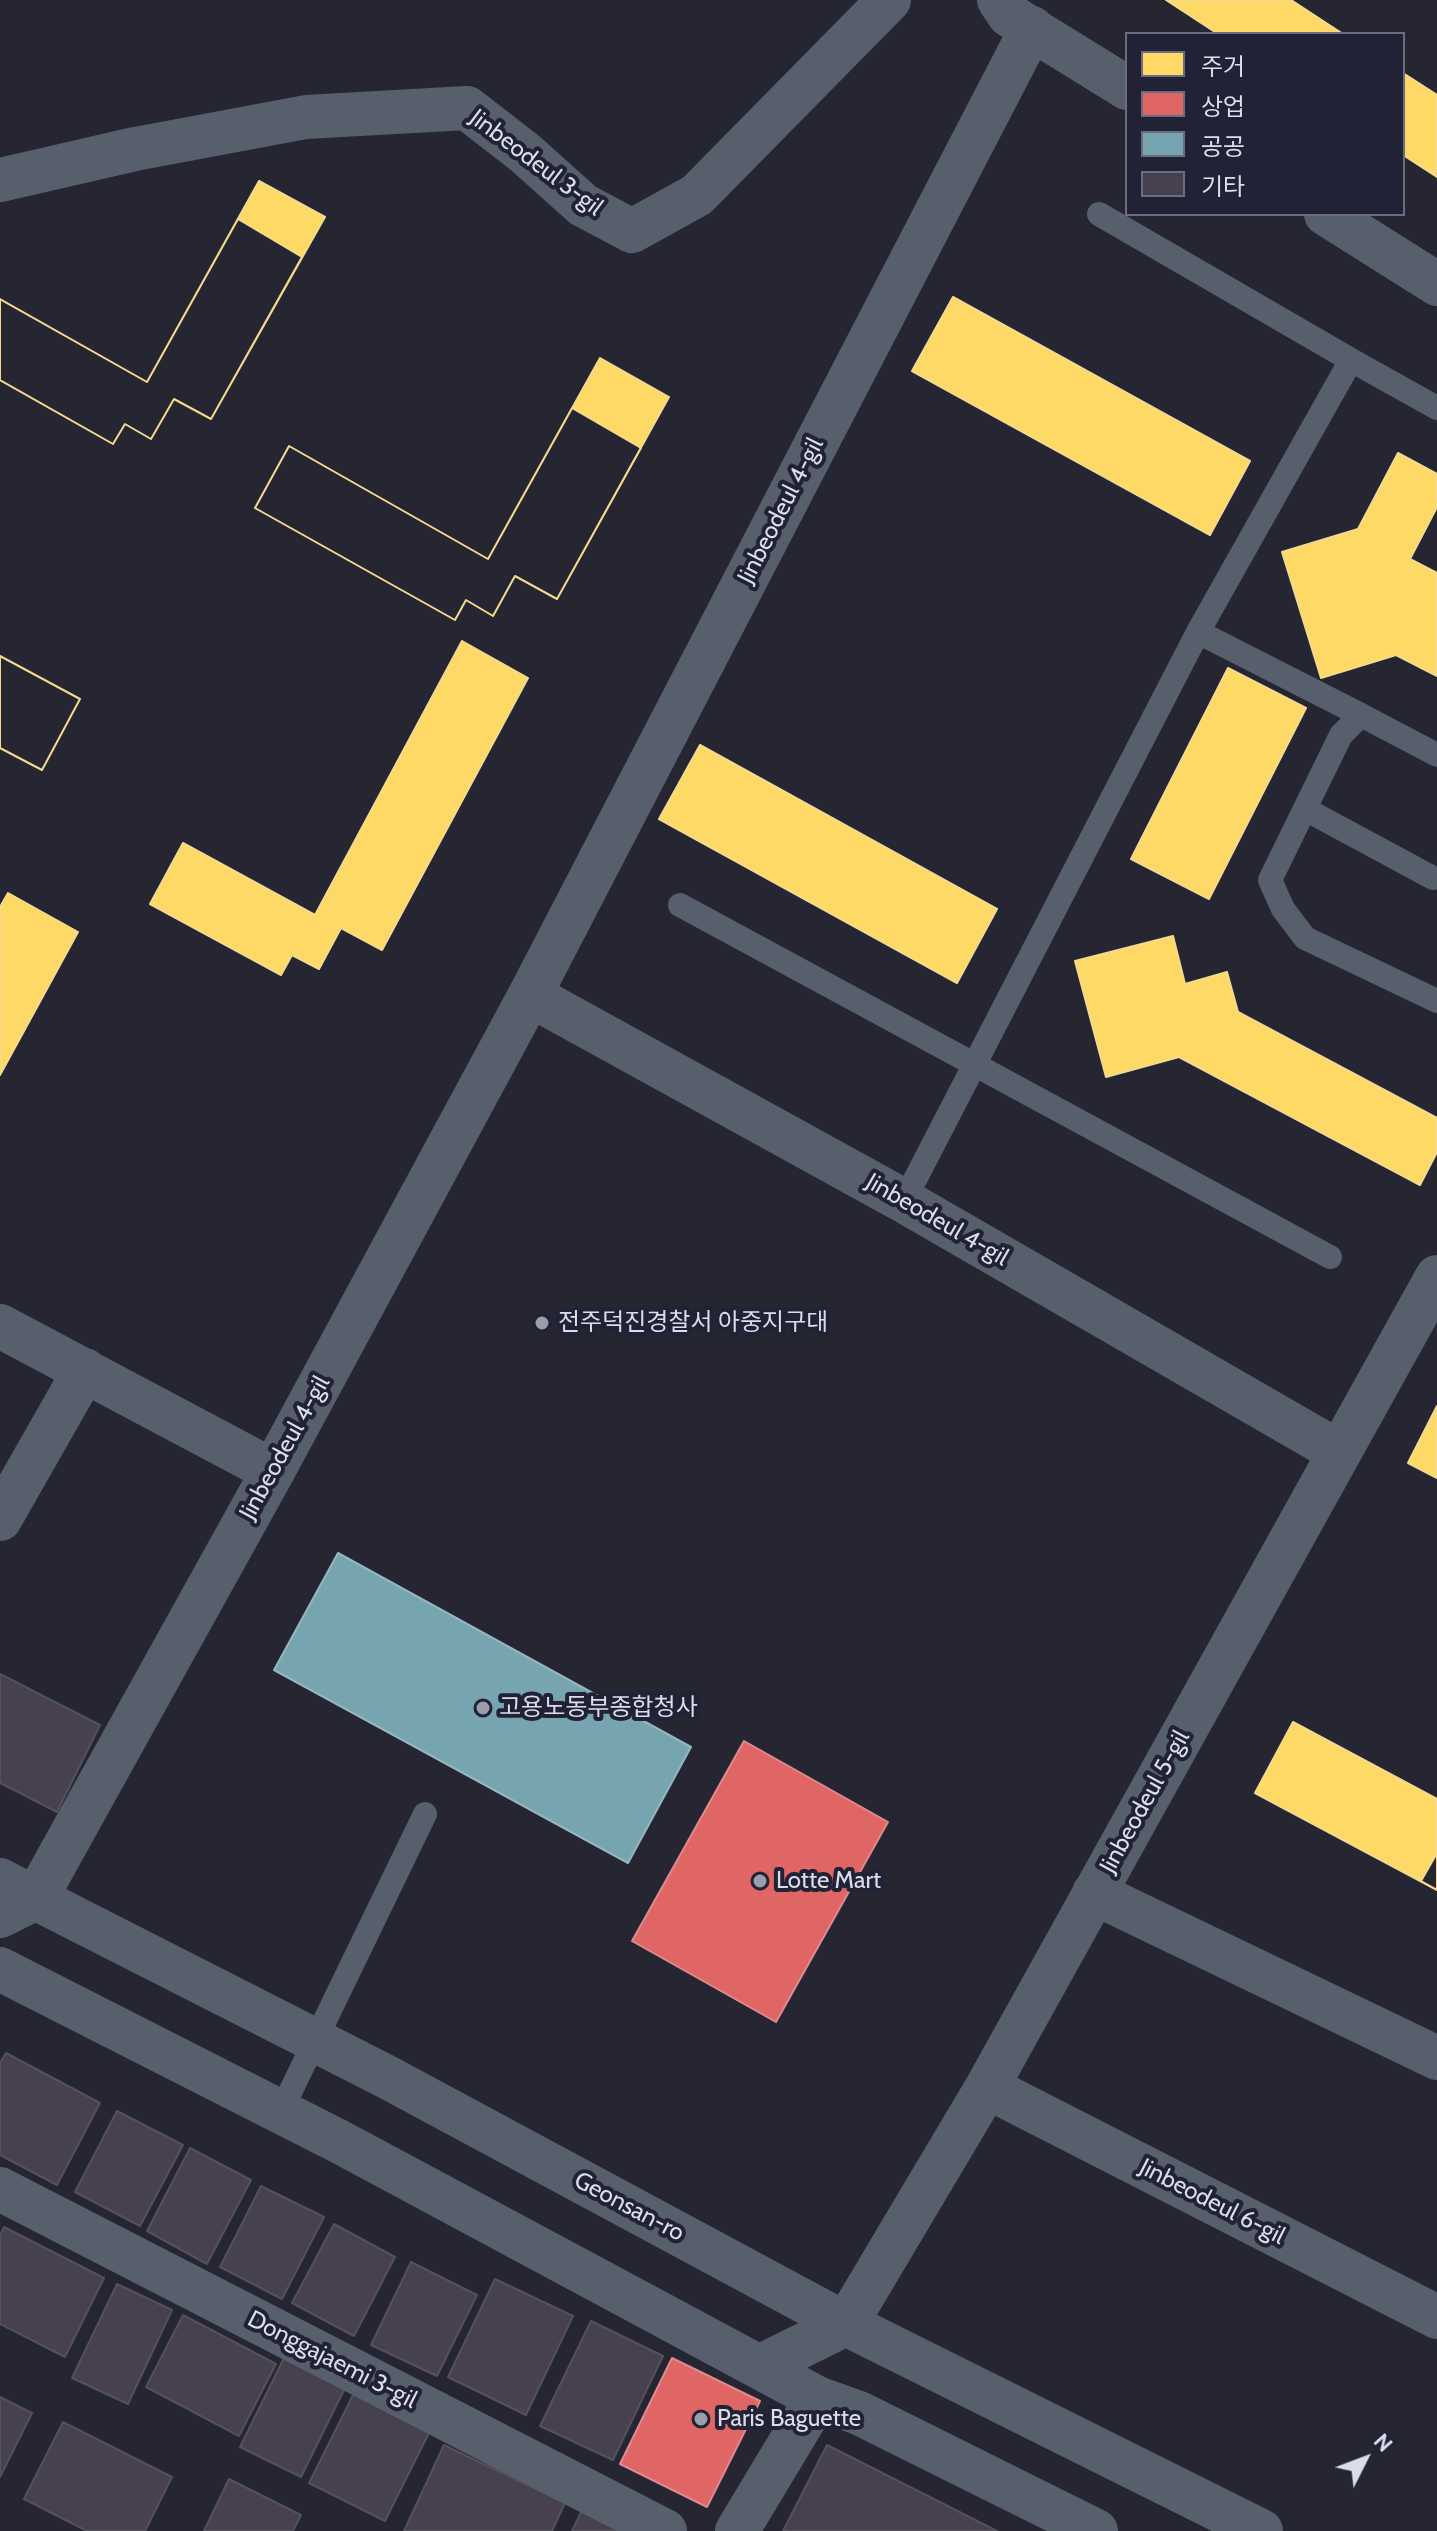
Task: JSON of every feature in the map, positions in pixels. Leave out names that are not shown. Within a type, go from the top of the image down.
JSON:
[{"type":"street","name":"Jinbeodeul 3-gil","points":[[0,180],[135,149],[306,117],[467,108],[525,153],[583,205],[632,231],[697,195],[889,0]]},
{"type":"street","points":[[1014,11],[1125,87]]},
{"type":"street","name":"Jinbeodeul 4-gil","points":[[12,1898],[273,1471],[530,995],[1014,11]]},
{"type":"street","points":[[1329,216],[1437,284]]},
{"type":"street","name":"Jinbeodeul 4-gil","points":[[530,995],[904,1201],[1339,1452]]},
{"type":"street","name":"Jinbeodeul 5-gil","points":[[846,2324],[987,2087],[1437,1277]]},
{"type":"street","points":[[0,1326],[273,1471]]},
{"type":"street","points":[[0,1519],[85,1370]]},
{"type":"street","points":[[1094,1893],[1437,2058]]},
{"type":"street","name":"Geonsan-ro","points":[[12,1898],[315,2040],[846,2324],[1261,2531]]},
{"type":"street","points":[[0,1969],[281,2111],[817,2398],[859,2413],[1096,2531]]},
{"type":"street","name":"Jinbeodeul 6-gil","points":[[987,2087],[1437,2317]]},
{"type":"street","name":"Donggajaemi 3-gil","points":[[0,2189],[665,2531]]},
{"type":"street","points":[[761,2366],[846,2324]]},
{"type":"street","points":[[737,2531],[817,2398]]},
{"type":"lane","points":[[1099,214],[1437,408]]},
{"type":"lane","points":[[904,1201],[1198,632],[1351,360]]},
{"type":"lane","points":[[1198,632],[1437,755]]},
{"type":"lane","points":[[1361,715],[1341,735],[1270,880],[1283,909],[1305,938],[1437,1001]]},
{"type":"lane","points":[[1305,809],[1433,878]]},
{"type":"lane","points":[[680,905],[1330,1257]]},
{"type":"lane","points":[[281,2111],[425,1814]]},
{"type":"building: 주거","points":[[1166,0],[1291,0],[1340,32],[1215,32]]},
{"type":"building: 주거","points":[[1405,74],[1437,95],[1437,177],[1405,156]]},
{"type":"building: 주거","points":[[259,181],[325,217],[211,419],[174,399],[151,439],[125,424],[113,444],[0,380],[0,299],[147,382]]},
{"type":"building: 주거","points":[[238,219],[302,257],[211,419],[174,399],[151,439],[125,424],[113,444],[0,380],[0,299],[147,382]]},
{"type":"building: 주거","points":[[953,297],[1250,461],[1210,535],[912,371]]},
{"type":"building: 주거","points":[[600,358],[669,397],[557,599],[515,576],[493,616],[466,600],[455,620],[255,508],[289,446],[488,559]]},
{"type":"building: 주거","points":[[572,408],[641,448],[557,599],[515,576],[493,616],[466,600],[455,620],[255,508],[289,446],[488,559]]},
{"type":"building: 주거","points":[[1398,453],[1437,474],[1437,507],[1410,559],[1437,573],[1437,676],[1396,655],[1321,678],[1282,552],[1358,529]]},
{"type":"building: 주거","points":[[462,641],[528,678],[382,950],[341,928],[319,969],[292,955],[281,975],[150,904],[183,843],[315,915]]},
{"type":"building: 주거","points":[[0,656],[80,699],[42,770],[0,748]]},
{"type":"building: 주거","points":[[0,656],[80,699],[42,770],[0,748]]},
{"type":"building: 주거","points":[[1228,668],[1306,708],[1209,899],[1131,859]]},
{"type":"building: 주거","points":[[700,745],[997,909],[957,983],[659,819]]},
{"type":"building: 주거","points":[[8,893],[78,932],[0,1075],[0,907]]},
{"type":"building: 주거","points":[[1173,936],[1185,984],[1227,972],[1238,1012],[1437,1118],[1437,1152],[1420,1185],[1179,1057],[1106,1077],[1075,961]]},
{"type":"building: 주거","points":[[1437,1406],[1437,1478],[1408,1463]]},
{"type":"building: 주거","points":[[1293,1722],[1437,1799],[1437,1890],[1255,1793]]},
{"type":"building: 주거","points":[[1437,1853],[1437,1890],[1421,1881]]},
{"type":"building: 상업","name":"Lotte Mart","points":[[744,1741],[888,1822],[776,2022],[632,1941]]},
{"type":"building: 상업","points":[[672,2358],[760,2401],[707,2507],[620,2464]]},
{"type":"building: 공공","name":"고용노동부종합청사","points":[[338,1553],[691,1747],[628,1863],[274,1670]]},
{"type":"building: 기타","points":[[0,1674],[100,1725],[57,1812],[0,1783]]},
{"type":"building: 기타","points":[[6,2053],[100,2103],[57,2185],[0,2155],[0,2063]]},
{"type":"building: 기타","points":[[117,2111],[183,2145],[140,2226],[75,2192]]},
{"type":"building: 기타","points":[[190,2148],[251,2180],[207,2264],[147,2231]]},
{"type":"building: 기타","points":[[261,2186],[324,2217],[282,2299],[220,2267]]},
{"type":"building: 기타","points":[[334,2224],[395,2257],[354,2336],[292,2303]]},
{"type":"building: 기타","points":[[4,2227],[104,2278],[65,2357],[0,2324],[0,2236]]},
{"type":"building: 기타","points":[[411,2262],[477,2295],[437,2376],[371,2345]]},
{"type":"building: 기타","points":[[495,2279],[573,2316],[526,2415],[448,2377]]},
{"type":"building: 기타","points":[[117,2284],[172,2310],[128,2404],[72,2378]]},
{"type":"building: 기타","points":[[183,2315],[276,2364],[239,2436],[146,2387]]},
{"type":"building: 기타","points":[[591,2321],[663,2356],[613,2460],[540,2426]]},
{"type":"building: 기타","points":[[286,2354],[347,2384],[301,2477],[240,2447]]},
{"type":"building: 기타","points":[[356,2389],[432,2427],[385,2521],[309,2483]]},
{"type":"building: 기타","points":[[0,2397],[32,2413],[0,2477]]},
{"type":"building: 기타","points":[[63,2422],[172,2477],[145,2531],[87,2531],[24,2499]]},
{"type":"building: 기타","points":[[444,2445],[565,2503],[552,2531],[404,2531]]},
{"type":"building: 기타","points":[[827,2445],[997,2531],[783,2531]]},
{"type":"building: 기타","points":[[229,2479],[301,2515],[293,2531],[204,2531]]},
{"type":"building: 기타","points":[[584,2506],[635,2531],[572,2531]]},
{"type":"place","name":"전주덕진경찰서 아중지구대","points":[[542,1323]]},
{"type":"place","name":"고용노동부종합청사","points":[[483,1708]]},
{"type":"place","name":"Lotte Mart","points":[[760,1881]]},
{"type":"place","name":"Paris Baguette","points":[[701,2419]]}]
